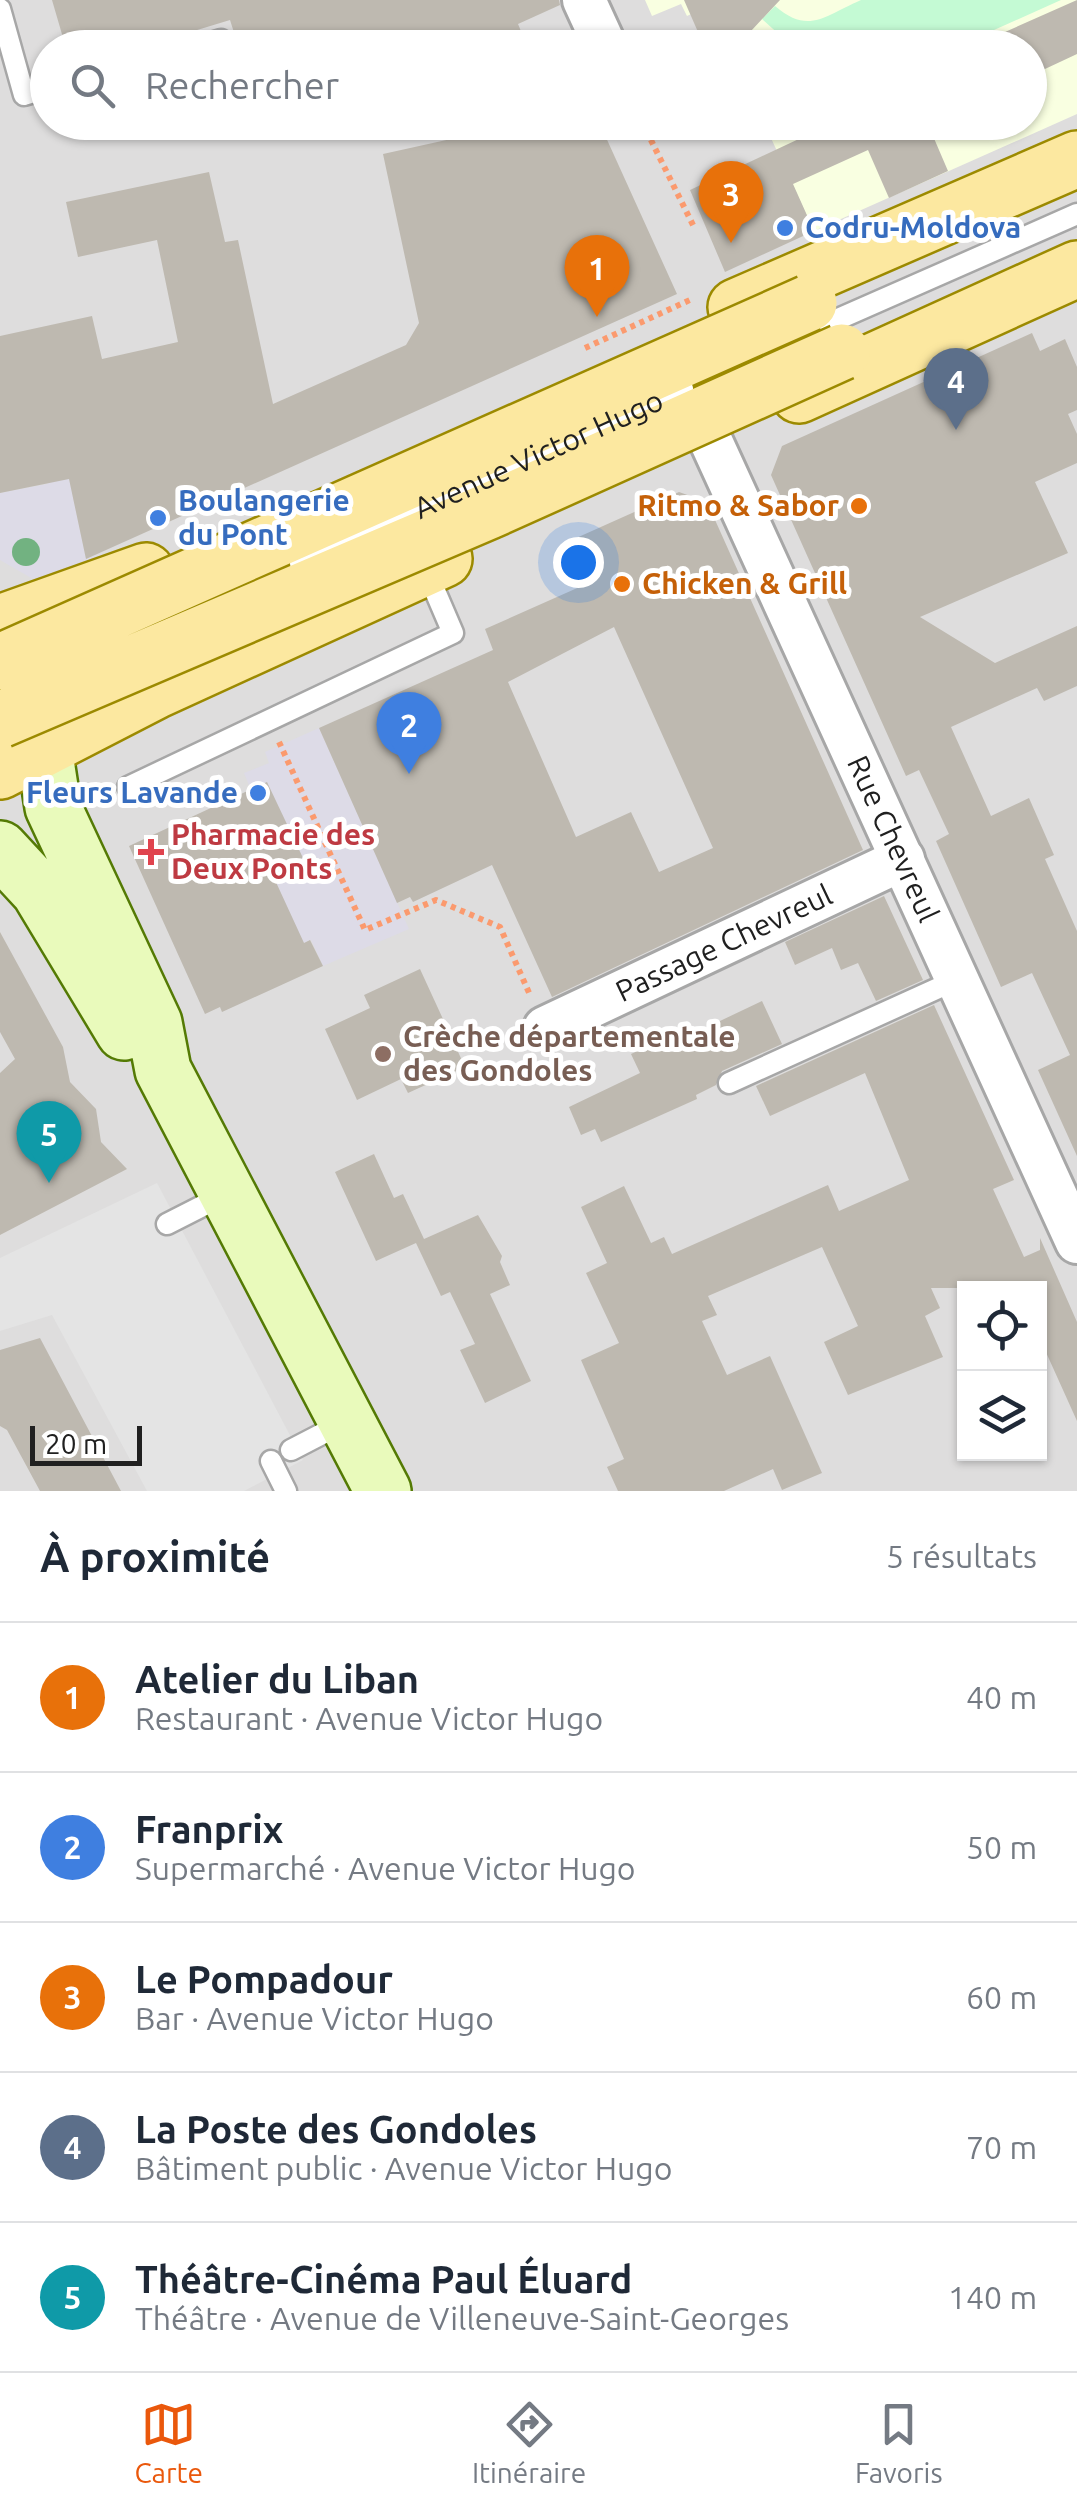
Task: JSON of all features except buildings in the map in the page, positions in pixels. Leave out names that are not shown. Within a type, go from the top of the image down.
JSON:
[{"type":"main road","name":"Avenue Victor Hugo","points":[[0,626],[101,590],[244,530],[768,293],[1077,159]]},
{"type":"main road","name":"Avenue Victor Hugo","points":[[14,746],[489,512],[818,329],[966,209]]},
{"type":"main road","name":"Avenue Victor Hugo","points":[[14,746],[155,691],[1077,268]]},
{"type":"main road","name":"Avenue Victor Hugo","points":[[22,666],[818,329],[972,315]]},
{"type":"main road","points":[[22,666],[14,746],[53,807],[154,1023],[163,1070],[383,1491]]},
{"type":"main road","points":[[0,849],[39,891],[126,1034],[163,1070]]},
{"type":"street","points":[[584,0],[598,30]]},
{"type":"street","name":"Rue Chevreul","points":[[709,437],[1077,1242]]},
{"type":"street","name":"Passage Chevreul","points":[[545,1028],[902,859]]},
{"type":"lane","points":[[0,9],[24,94],[30,92]]},
{"type":"lane","name":"Avenue Victor Hugo","points":[[818,329],[1077,214]]},
{"type":"lane","name":"Avenue Victor Hugo","points":[[278,572],[712,376]]},
{"type":"lane","points":[[128,787],[452,633],[425,568]]},
{"type":"lane","points":[[0,626],[28,636],[22,666]]},
{"type":"lane","points":[[729,1083],[956,980]]},
{"type":"lane","points":[[166,1224],[228,1194]]},
{"type":"lane","points":[[291,1450],[347,1421]]},
{"type":"lane","points":[[271,1461],[286,1491]]},
{"type":"path","points":[[651,140],[695,229]]},
{"type":"path","points":[[270,722],[365,930],[436,900],[500,927],[545,1028]]},
{"type":"shaded area","points":[[0,0],[1077,0],[1077,1491],[0,1491]]},
{"type":"shaded area","points":[[645,0],[1077,0],[1077,114],[1047,127],[1047,30],[722,30],[710,5],[687,16],[681,4],[652,16]]},
{"type":"shaded area","points":[[772,140],[1019,140],[814,231]]},
{"type":"shaded area","points":[[68,473],[86,559],[102,553],[106,569],[55,581],[33,579],[0,560],[0,493],[47,484]]},
{"type":"shaded area","points":[[319,728],[409,929],[323,966],[311,940],[304,943],[244,869],[251,790],[244,773],[269,763],[265,752]]},
{"type":"shaded area","points":[[157,1183],[303,1460],[244,1491],[147,1491],[52,1315],[0,1331],[0,1258]]},
{"type":"green space","points":[[861,0],[1061,0],[994,30],[774,30],[762,19],[775,6],[798,20],[826,17]]},
{"type":"place","name":"Codru-Moldova","points":[[785,228]]},
{"type":"place","name":"Le Pompadour","points":[[731,243]]},
{"type":"place","name":"Atelier du Liban","points":[[597,317]]},
{"type":"place","name":"La Poste des Gondoles","points":[[956,430]]},
{"type":"place","name":"Ritmo & Sabor","points":[[859,506]]},
{"type":"place","name":"Boulangerie du Pont","points":[[158,518]]},
{"type":"place","name":"Chicken & Grill","points":[[622,584]]},
{"type":"place","name":"Franprix","points":[[409,774]]},
{"type":"place","name":"Fleurs Lavande","points":[[258,793]]},
{"type":"place","name":"Pharmacie des Deux Ponts","points":[[151,852]]},
{"type":"place","name":"Crèche départementale des Gondoles","points":[[383,1054]]},
{"type":"place","name":"Théâtre-Cinéma Paul Éluard","points":[[49,1183]]}]
